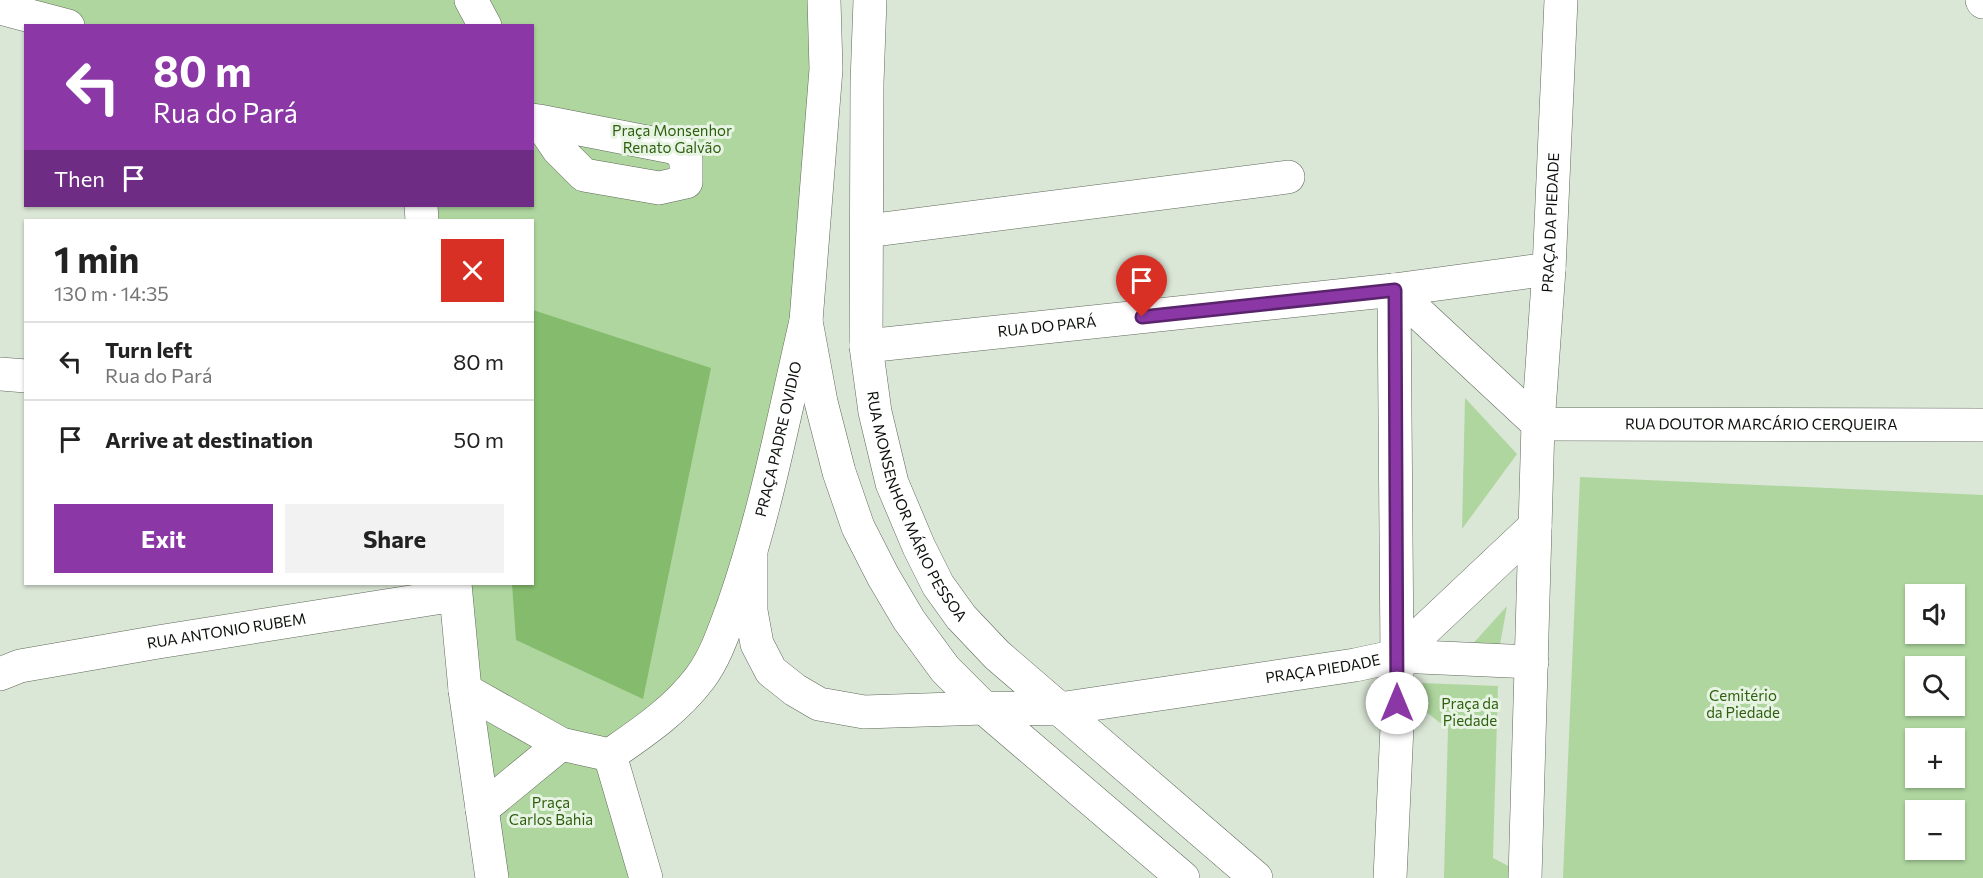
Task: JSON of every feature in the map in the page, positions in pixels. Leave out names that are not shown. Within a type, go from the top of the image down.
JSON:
[{"type":"main road","points":[[471,0],[484,24]]},
{"type":"main road","points":[[824,0],[826,69],[806,321],[821,402],[858,527],[909,620],[945,669],[984,708],[1183,878]]},
{"type":"main road","name":"PRAÇA DA PIEDADE","points":[[1525,878],[1538,424],[1549,269],[1561,0]]},
{"type":"main road","name":"RUA MONSENHOR MÁRIO PESSOA","points":[[875,1],[867,83],[866,346],[875,412],[892,483],[919,548],[938,585],[961,617],[997,655],[1256,878]]},
{"type":"main road","points":[[0,8],[60,24]]},
{"type":"main road","points":[[867,231],[1288,177]]},
{"type":"main road","name":"RUA DO PARÁ","points":[[866,346],[1395,290],[1549,269]]},
{"type":"main road","points":[[1395,290],[1538,424]]},
{"type":"main road","points":[[1390,878],[1397,727],[1395,290]]},
{"type":"main road","name":"PRAÇA PADRE OVIDIO","points":[[751,555],[806,321]]},
{"type":"main road","points":[[0,374],[24,376]]},
{"type":"main road","name":"RUA DOUTOR MARCÁRIO CERQUEIRA","points":[[1538,424],[1983,425]]},
{"type":"main road","name":"PRAÇA PIEDADE","points":[[1059,709],[1320,671],[1397,656],[1534,526]]},
{"type":"main road","points":[[751,555],[751,611],[756,644],[771,671],[795,690],[819,704],[864,712],[984,708],[1059,709]]},
{"type":"main road","points":[[465,690],[561,744],[610,755],[656,723],[678,704],[701,676],[723,633],[751,555]]},
{"type":"main road","points":[[455,589],[465,690],[492,878]]},
{"type":"main road","name":"RUA ANTONIO RUBEM","points":[[0,674],[20,666],[455,589]]},
{"type":"main road","points":[[1397,656],[1532,662]]},
{"type":"main road","points":[[482,809],[561,744]]},
{"type":"main road","points":[[610,755],[646,878]]},
{"type":"green space","name":"Praça Monsenhor Renato Galvão","points":[[0,0],[813,0],[798,316],[744,551],[694,674],[610,755],[646,878],[492,878],[465,585],[534,585],[534,219],[425,219],[423,207],[534,207],[534,24],[70,24]]},
{"type":"green space","points":[[1465,398],[1517,454],[1462,529]]},
{"type":"green space","name":"Cemitério da Piedade","points":[[1580,477],[1983,495],[1983,878],[1563,878]]},
{"type":"green space","name":"Praça da Piedade","points":[[1507,606],[1499,650],[1469,648]]},
{"type":"green space","name":"Praça da Piedade","points":[[1421,683],[1498,686],[1493,858],[1512,868],[1512,878],[1444,878],[1448,729],[1421,708]]},
{"type":"shaded area","points":[[534,310],[711,368],[643,699],[516,640],[512,585],[534,585]]},
{"type":"route","points":[[1142,317],[1395,290],[1397,703]]},
{"type":"park label","name":"Praça Carlos Bahia","points":[[551,812]]}]
